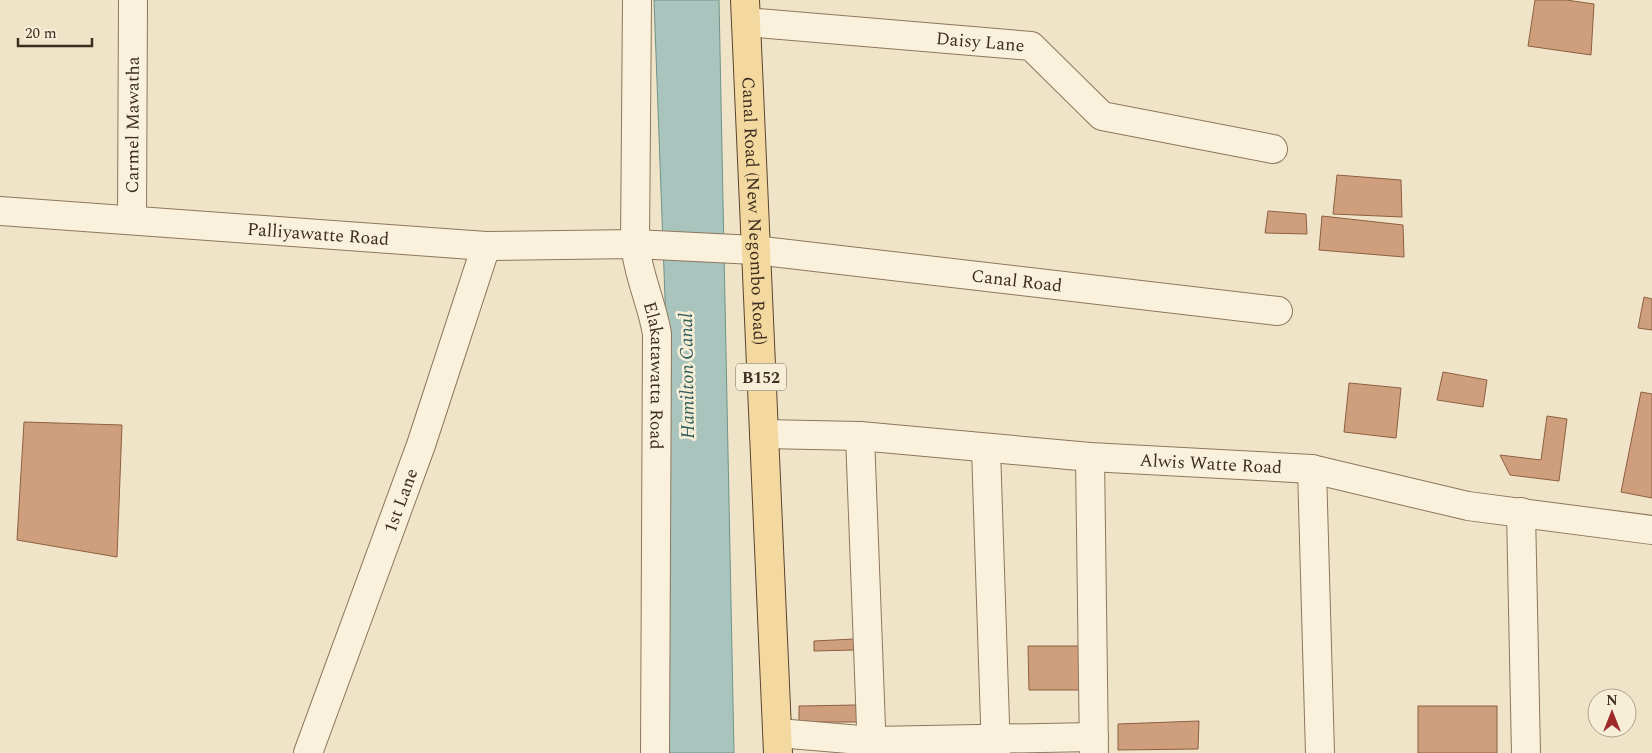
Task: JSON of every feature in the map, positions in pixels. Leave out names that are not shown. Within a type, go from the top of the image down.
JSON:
[{"type":"main road","name":"Canal Road (New Negombo Road)","points":[[746,11],[778,743]]},
{"type":"street","name":"Carmel Mawatha","points":[[132,220],[133,0]]},
{"type":"street","name":"Elakatawatta Road","points":[[637,0],[635,244],[637,262],[643,286],[651,302],[657,334],[655,753]]},
{"type":"street","name":"Daisy Lane","points":[[746,11],[1031,46],[1102,116],[1273,149]]},
{"type":"street","name":"Palliyawatte Road","points":[[0,211],[486,246],[635,244]]},
{"type":"street","name":"Canal Road","points":[[635,244],[755,250],[1278,311]]},
{"type":"street","name":"1st Lane","points":[[308,753],[421,445],[486,246]]},
{"type":"street","name":"Alwis Watte Road","points":[[764,434],[860,436],[1090,457],[1312,469],[1468,506],[1652,530]]},
{"type":"street","points":[[860,436],[872,747]]},
{"type":"street","points":[[986,449],[996,746]]},
{"type":"street","points":[[778,743],[872,747],[1094,745],[1090,457]]},
{"type":"street","points":[[1312,469],[1320,753]]},
{"type":"street","points":[[1521,512],[1526,753]]},
{"type":"water","name":"Hamilton Canal","points":[[654,0],[719,0],[734,753],[667,753],[666,326]]},
{"type":"building","points":[[1535,0],[1566,0],[1594,4],[1591,55],[1528,46]]},
{"type":"building","points":[[1337,175],[1401,180],[1402,217],[1333,214]]},
{"type":"building","points":[[1268,211],[1306,214],[1307,234],[1265,233]]},
{"type":"building","points":[[1322,216],[1403,225],[1404,257],[1319,250]]},
{"type":"building","points":[[1644,297],[1652,299],[1652,330],[1638,328]]},
{"type":"building","points":[[1443,372],[1487,380],[1483,407],[1437,400]]},
{"type":"building","points":[[1349,383],[1401,388],[1396,438],[1344,432]]},
{"type":"building","points":[[1641,392],[1652,394],[1652,498],[1621,492]]},
{"type":"building","points":[[1547,416],[1567,419],[1559,481],[1510,475],[1500,455],[1541,460]]},
{"type":"building","points":[[24,422],[122,425],[117,557],[17,540]]},
{"type":"building","points":[[854,639],[854,650],[814,651],[814,641]]},
{"type":"building","points":[[1028,646],[1084,646],[1087,690],[1029,690]]},
{"type":"building","points":[[856,705],[857,722],[799,722],[799,706]]},
{"type":"building","points":[[1418,706],[1497,706],[1497,753],[1418,753]]},
{"type":"building","points":[[1199,721],[1198,749],[1118,750],[1118,724]]}]
